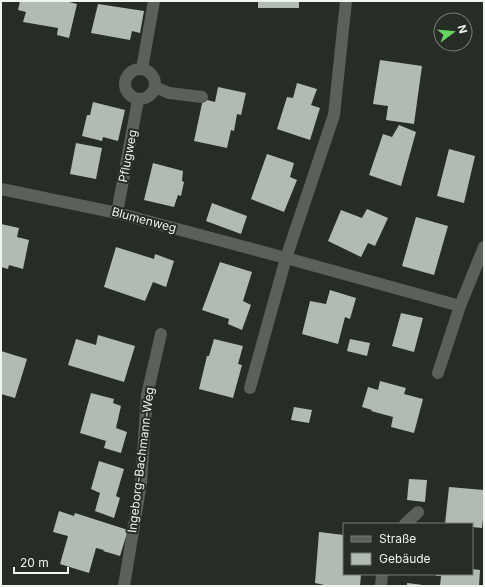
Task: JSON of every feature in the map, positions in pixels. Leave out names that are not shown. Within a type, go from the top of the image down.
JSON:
[{"type":"street","points":[[142,69],[154,1]]},
{"type":"street","points":[[250,388],[286,258],[334,115],[346,1]]},
{"type":"street","points":[[142,69],[150,72],[154,77],[156,82],[155,87],[153,94],[144,99],[138,100],[128,94],[125,84],[128,75],[142,69]]},
{"type":"street","points":[[155,87],[169,93],[202,97]]},
{"type":"street","name":"Pflugweg","points":[[117,213],[138,100]]},
{"type":"street","name":"Blumenweg","points":[[1,189],[117,213],[460,306]]},
{"type":"street","points":[[438,373],[460,306],[484,246]]},
{"type":"street","name":"Ingeborg-Bachmann-Weg","points":[[124,586],[141,483],[146,395],[161,334]]},
{"type":"street","points":[[406,523],[418,512]]},
{"type":"street","points":[[380,586],[382,575]]},
{"type":"building","points":[[20,1],[69,1],[77,4],[69,38],[57,35],[58,28],[23,22],[26,12],[18,10]]},
{"type":"building","points":[[258,1],[299,1],[299,8],[258,8]]},
{"type":"building","points":[[98,4],[144,11],[140,33],[132,31],[130,40],[91,33]]},
{"type":"building","points":[[380,60],[422,66],[414,124],[386,120],[388,106],[373,104]]},
{"type":"building","points":[[297,83],[317,89],[311,105],[320,108],[310,140],[277,129],[287,97],[293,98]]},
{"type":"building","points":[[218,87],[246,93],[241,115],[237,114],[234,131],[231,130],[227,148],[194,141],[203,99],[215,102]]},
{"type":"building","points":[[93,102],[125,110],[118,141],[103,137],[102,141],[82,136],[87,115],[90,115]]},
{"type":"building","points":[[399,125],[416,132],[401,186],[369,175],[383,134],[392,137]]},
{"type":"building","points":[[76,143],[102,148],[96,179],[70,174]]},
{"type":"building","points":[[449,149],[475,156],[464,203],[437,196]]},
{"type":"building","points":[[267,154],[294,163],[290,177],[297,180],[284,212],[251,199]]},
{"type":"building","points":[[153,163],[183,171],[182,181],[184,182],[181,196],[178,195],[174,207],[144,200]]},
{"type":"building","points":[[212,203],[247,216],[241,234],[206,221]]},
{"type":"building","points":[[367,209],[388,218],[375,246],[368,243],[361,257],[328,241],[341,210],[362,218]]},
{"type":"building","points":[[416,217],[448,226],[434,275],[402,266]]},
{"type":"building","points":[[1,224],[19,228],[17,237],[29,240],[23,269],[9,265],[8,269],[1,267]]},
{"type":"building","points":[[116,247],[154,259],[155,254],[174,261],[166,287],[153,282],[145,301],[104,287]]},
{"type":"building","points":[[220,262],[252,272],[243,301],[251,305],[242,330],[228,324],[229,319],[202,310]]},
{"type":"building","points":[[330,290],[356,298],[350,319],[345,317],[338,344],[302,334],[310,301],[326,304]]},
{"type":"building","points":[[401,313],[423,318],[414,352],[392,346]]},
{"type":"building","points":[[98,335],[135,346],[124,382],[68,365],[76,339],[96,345]]},
{"type":"building","points":[[214,339],[243,346],[238,364],[242,365],[233,398],[199,389],[207,356],[209,356]]},
{"type":"building","points":[[350,339],[370,343],[367,356],[347,351]]},
{"type":"building","points":[[1,351],[27,359],[15,398],[1,394]]},
{"type":"building","points":[[380,381],[406,388],[404,394],[423,399],[414,433],[391,427],[393,417],[362,407],[368,387],[378,390]]},
{"type":"building","points":[[91,393],[114,399],[113,403],[121,406],[116,428],[127,432],[121,453],[104,448],[106,441],[80,433]]},
{"type":"building","points":[[294,407],[312,410],[309,423],[291,420]]},
{"type":"building","points":[[99,461],[124,469],[116,496],[120,498],[114,518],[95,511],[100,493],[91,489]]},
{"type":"building","points":[[409,479],[427,480],[425,502],[407,500]]},
{"type":"building","points":[[449,487],[484,490],[482,528],[473,527],[473,523],[445,523]]},
{"type":"building","points":[[59,511],[74,516],[75,513],[128,530],[120,556],[96,548],[89,573],[60,564],[68,536],[53,532]]},
{"type":"building","points":[[319,532],[343,535],[343,575],[361,575],[360,586],[329,586],[315,583]]},
{"type":"building","points":[[473,569],[480,570],[479,586],[440,586],[441,576],[436,576],[473,575]]},
{"type":"building","points":[[407,583],[423,585],[423,586],[407,586]]}]
